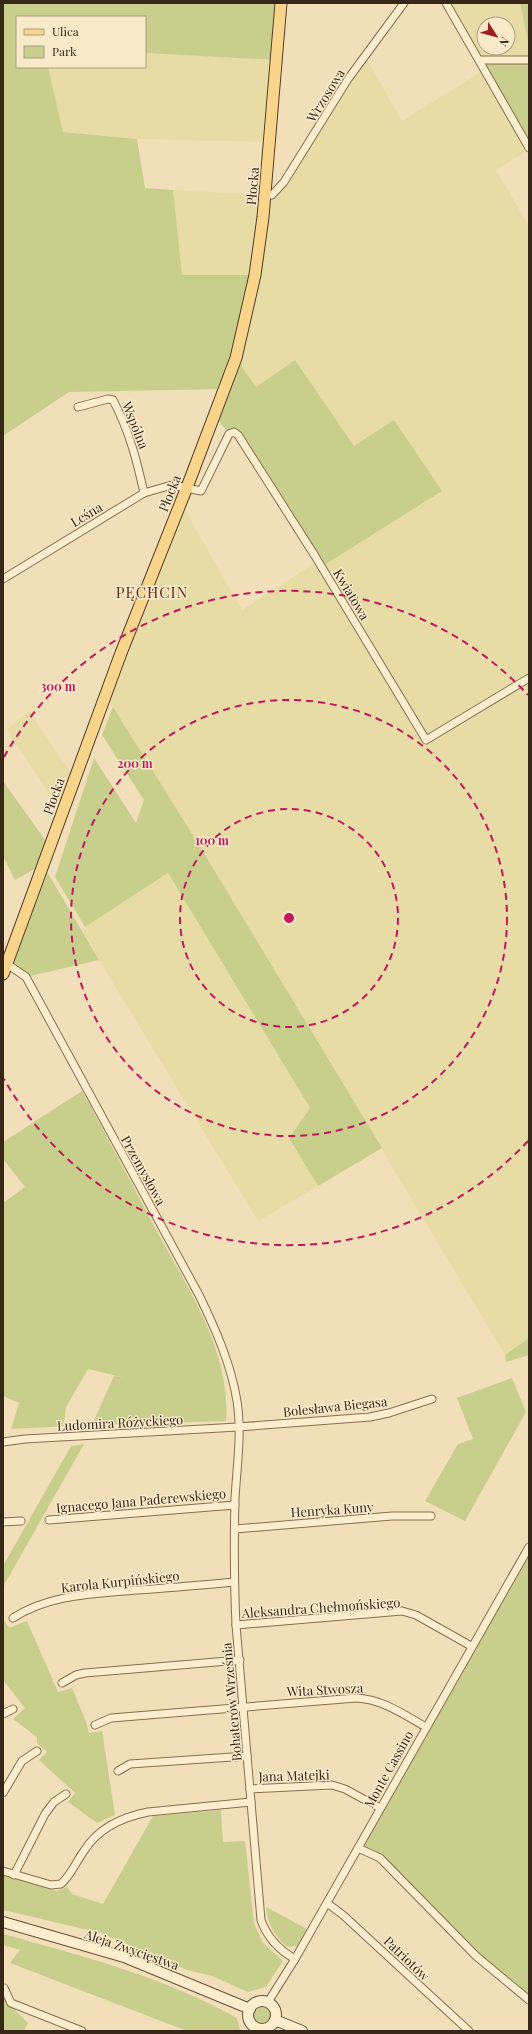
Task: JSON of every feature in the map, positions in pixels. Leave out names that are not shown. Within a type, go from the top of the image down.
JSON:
[{"type":"main road","name":"Płocka","points":[[5,969],[121,653],[236,358],[255,275],[265,195],[281,3]]},
{"type":"main road","name":"Aleja Zwycięstwa","points":[[3,1922],[124,1957],[250,2009]]},
{"type":"main road","points":[[268,2002],[275,2010],[275,2020],[268,2028],[254,2029],[249,2017],[250,2009],[256,2003],[268,2002]]},
{"type":"main road","points":[[275,2020],[302,2031]]},
{"type":"street","name":"Wrzosowa","points":[[265,195],[272,195],[284,182],[348,79],[404,3]]},
{"type":"street","points":[[446,3],[529,148]]},
{"type":"street","points":[[479,60],[529,60]]},
{"type":"street","name":"Wspólna","points":[[78,407],[108,399],[114,400],[135,453],[144,493]]},
{"type":"street","name":"Kwiatowa","points":[[186,489],[201,491],[229,434],[234,432],[238,435],[315,556],[426,740],[529,678]]},
{"type":"street","name":"Leśna","points":[[3,579],[144,493],[172,485],[186,489]]},
{"type":"street","name":"Przemysłowa","points":[[5,969],[26,977],[199,1295],[214,1325],[228,1368],[237,1402],[238,1428]]},
{"type":"street","name":"Bolesława Biegasa","points":[[238,1428],[370,1417],[389,1414],[432,1399]]},
{"type":"street","name":"Ludomira Różyckiego","points":[[3,1442],[25,1439],[238,1428]]},
{"type":"street","name":"Bohaterów Września","points":[[238,1428],[234,1582],[236,1625],[261,1920],[266,1933],[281,1950],[295,1959]]},
{"type":"street","name":"Ignacego Jana Paderewskiego","points":[[49,1520],[235,1505]]},
{"type":"street","name":"Henryka Kuny","points":[[235,1529],[392,1516],[431,1516]]},
{"type":"street","points":[[3,1522],[21,1522]]},
{"type":"street","name":"Monte Cassino","points":[[268,2002],[327,1904],[529,1547]]},
{"type":"street","name":"Karola Kurpińskiego","points":[[13,1618],[27,1609],[52,1600],[79,1595],[234,1582]]},
{"type":"street","name":"Aleksandra Chełmońskiego","points":[[236,1625],[402,1611],[416,1615],[472,1646]]},
{"type":"street","points":[[62,1682],[76,1675],[85,1673],[240,1660]]},
{"type":"street","name":"Wita Stwosza","points":[[95,1725],[110,1718],[370,1698],[383,1703],[426,1727]]},
{"type":"street","points":[[3,1714],[12,1709]]},
{"type":"street","points":[[3,1793],[22,1761],[37,1751]]},
{"type":"street","points":[[118,1771],[130,1764],[247,1756]]},
{"type":"street","name":"Jana Matejki","points":[[250,1789],[332,1785],[345,1789],[380,1808]]},
{"type":"street","points":[[14,1875],[45,1814],[54,1802],[66,1794]]},
{"type":"street","points":[[3,1871],[51,1885],[61,1884],[94,1838],[117,1821],[133,1815],[148,1812],[251,1802]]},
{"type":"street","points":[[358,1848],[380,1858],[476,1956],[529,2000]]},
{"type":"street","name":"Patriotów","points":[[327,1904],[354,1925],[469,2031]]},
{"type":"street","points":[[4,1988],[11,2003],[82,2031]]},
{"type":"shaded area","points":[[446,3],[520,3],[529,46],[529,60],[479,60],[477,56],[516,56],[516,16],[476,16],[476,55]]},
{"type":"shaded area","points":[[146,53],[276,60],[269,142],[137,139],[62,132],[48,68],[146,68]]},
{"type":"shaded area","points":[[365,56],[402,121],[484,70],[529,150],[496,170],[529,226],[529,1338],[505,1355],[202,850],[105,695],[181,503],[242,610],[318,561],[354,446],[295,360],[256,387],[181,275],[173,190],[272,195]]},
{"type":"shaded area","points":[[29,711],[75,779],[62,814],[7,729]]},
{"type":"shaded area","points":[[168,873],[310,1108],[290,1138],[318,1186],[258,1221],[99,960],[82,929]]},
{"type":"green space","points":[[3,3],[281,3],[276,60],[146,53],[146,16],[16,16],[16,68],[48,68],[63,132],[137,139],[145,188],[173,190],[182,275],[255,275],[236,358],[256,387],[295,360],[354,446],[394,420],[442,491],[321,567],[238,435],[229,434],[214,415],[223,389],[69,392],[3,436]]},
{"type":"green space","points":[[520,3],[529,3],[529,46]]},
{"type":"green space","points":[[479,60],[529,60],[529,148]]},
{"type":"green space","points":[[113,707],[202,850],[382,1148],[318,1186],[289,1138],[310,1108],[168,873],[85,927],[55,877],[94,758],[136,823],[144,800],[102,735]]},
{"type":"green space","points":[[3,781],[50,847],[43,865],[99,960],[26,977],[7,964],[42,865],[15,880],[3,856]]},
{"type":"green space","points":[[82,1091],[205,1321],[222,1370],[226,1395],[226,1421],[92,1425],[114,1376],[125,1378],[88,1369],[66,1407],[64,1422],[69,1426],[11,1429],[19,1403],[3,1396],[3,1203],[25,1187],[3,1159],[3,1142]]},
{"type":"green space","points":[[529,1338],[529,1355],[506,1362],[505,1355]]},
{"type":"green space","points":[[512,1378],[526,1412],[465,1521],[425,1501],[458,1444],[473,1439],[457,1398]]},
{"type":"green space","points":[[84,1444],[3,1587],[3,1566],[71,1446]]},
{"type":"green space","points":[[529,1547],[529,2000],[476,1956],[380,1858],[358,1848]]},
{"type":"green space","points":[[3,1618],[9,1628],[27,1621],[58,1692],[72,1688],[85,1719],[89,1733],[102,1731],[115,1815],[97,1823],[68,1802],[75,1793],[39,1760],[47,1752],[37,1743],[37,1737],[13,1719],[25,1708],[3,1680]]},
{"type":"green space","points":[[221,1810],[223,1842],[245,1841],[254,1923],[263,1943],[283,1961],[266,1987],[248,1992],[212,1976],[187,1970],[101,1933],[3,1910],[3,1875],[56,1891],[67,1887],[72,1894],[103,1904],[153,1816]]},
{"type":"green space","points":[[266,1907],[307,1929],[297,1946],[287,1947],[279,1938],[272,1929],[268,1919]]},
{"type":"green space","points":[[3,1934],[93,1959],[152,1979],[237,2018],[240,2031],[187,2031],[10,1963],[20,1950],[3,1945]]},
{"type":"green space","points":[[3,1998],[28,2023],[24,2031],[3,2031]]},
{"type":"green space","points":[[262,2006],[268,2009],[271,2015],[268,2021],[262,2024],[256,2021],[253,2015],[256,2009]]},
{"type":"district","name":"PĘCHCIN","points":[[152,592]]}]
